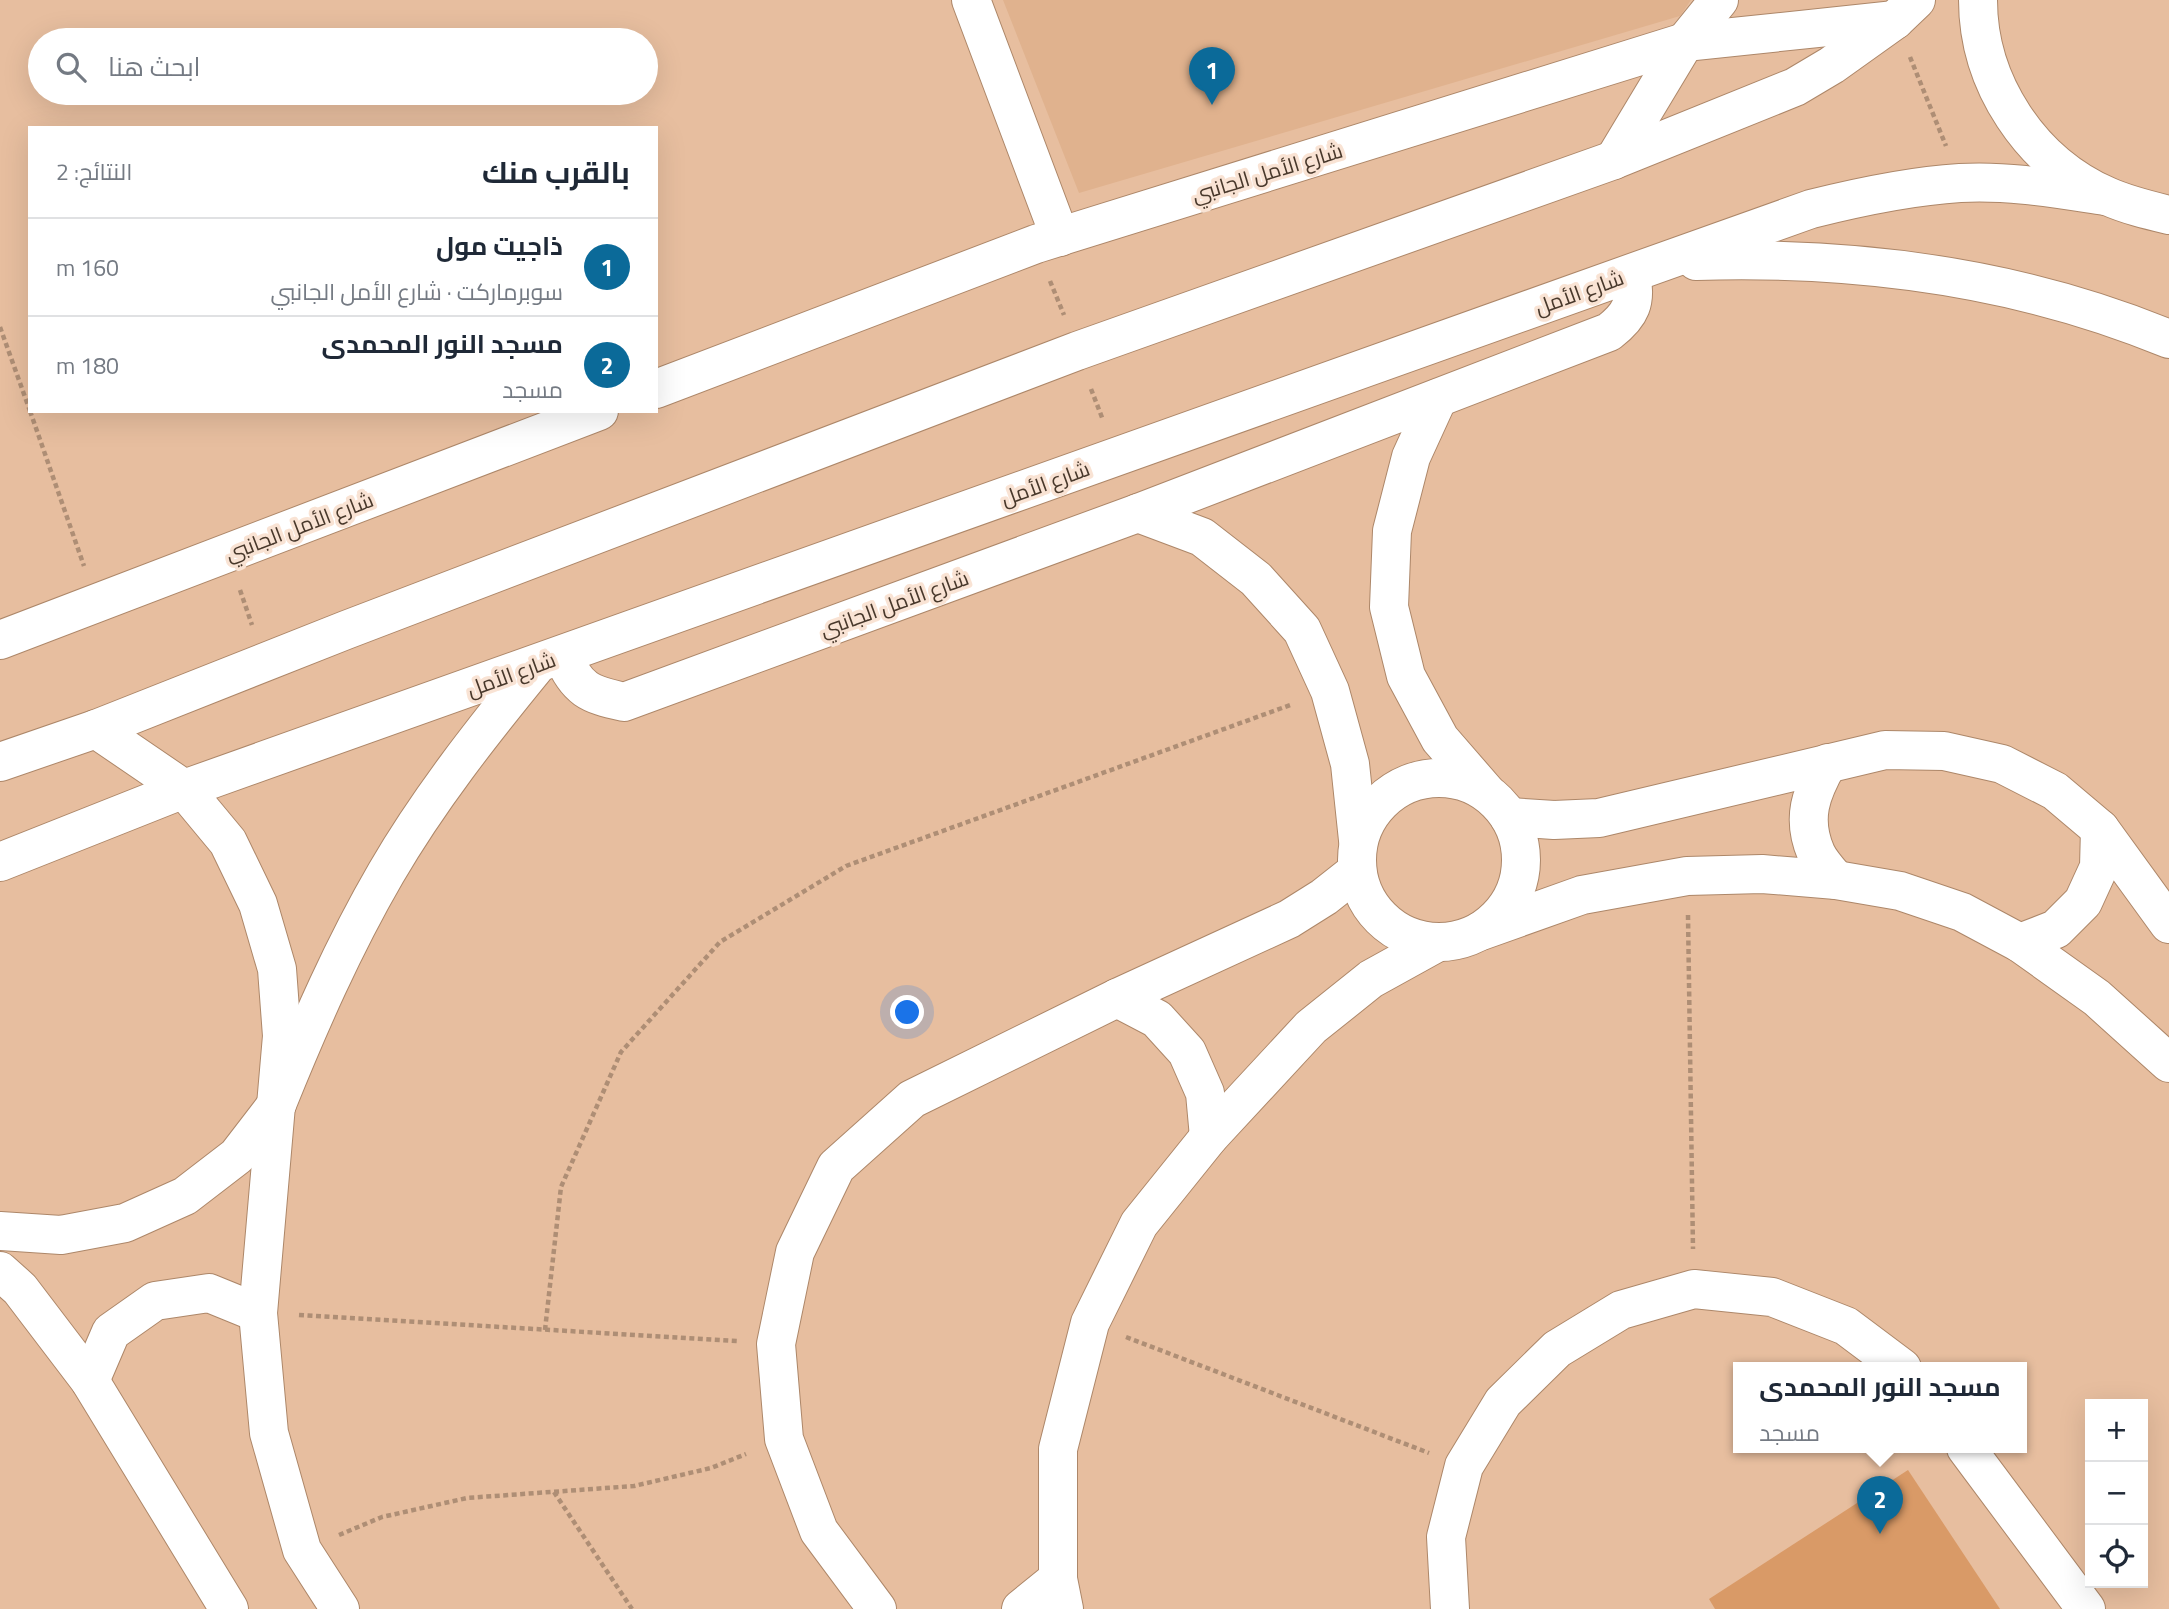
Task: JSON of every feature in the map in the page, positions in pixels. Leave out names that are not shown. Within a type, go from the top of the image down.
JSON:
[{"type":"street","points":[[971,0],[1060,237]]},
{"type":"street","points":[[1614,160],[1685,42],[1719,0]]},
{"type":"street","points":[[1978,0],[1978,25],[1992,79],[2019,127],[2058,167],[2105,196],[2169,215]]},
{"type":"street","points":[[0,762],[96,729],[335,634],[1064,356],[1614,160],[1795,87],[1832,65],[1905,10]]},
{"type":"street","name":"شارع الأمل الجانبي","points":[[658,388],[1060,237],[1685,42],[1905,10]]},
{"type":"street","name":"شارع الأمل","points":[[0,862],[184,789],[1811,209],[1857,198],[1961,183],[2031,186],[2105,196]]},
{"type":"street","points":[[1647,268],[1744,260],[1867,265],[1973,281],[2066,303],[2169,340]]},
{"type":"street","name":"شارع الأمل الجانبي","points":[[550,660],[595,696],[624,702],[1138,513],[1609,332],[1622,322],[1631,308],[1635,292],[1647,268]]},
{"type":"street","points":[[1438,398],[1410,457],[1392,531],[1389,607],[1406,676],[1440,739],[1499,805],[1521,847],[1519,879],[1505,909],[1481,930]]},
{"type":"street","name":"شارع الأمل الجانبي","points":[[0,640],[594,413]]},
{"type":"street","points":[[1138,513],[1202,537],[1256,579],[1302,630],[1330,691],[1350,764],[1357,855],[1366,899],[1385,922],[1409,937],[1438,942],[1460,939],[1582,895],[1688,876],[1762,874],[1836,880],[1900,891],[1962,912],[2020,943],[2097,998],[2169,1063]]},
{"type":"street","points":[[0,1231],[61,1235],[125,1223],[185,1196],[237,1156],[276,1104],[346,947],[387,872],[440,789],[483,730],[550,660]]},
{"type":"street","points":[[96,729],[184,789],[228,842],[258,904],[277,969],[282,1036],[258,1313],[270,1433],[302,1550],[340,1609]]},
{"type":"street","points":[[877,1609],[819,1531],[784,1438],[776,1344],[795,1252],[836,1167],[912,1099],[1289,919],[1324,897],[1357,855],[1372,811],[1396,789],[1426,778],[1459,780],[1499,805],[1554,820],[1599,818],[1885,750],[1944,751],[2002,764],[2054,791],[2100,829],[2169,924]]},
{"type":"street","points":[[1828,763],[1812,791],[1808,823],[1816,854],[1836,880]]},
{"type":"street","points":[[2020,943],[2056,929],[2083,902],[2099,867],[2100,829]]},
{"type":"street","points":[[1021,1609],[1061,1594],[1058,1449],[1090,1323],[1139,1224],[1209,1137],[1311,1027],[1371,979],[1438,942]]},
{"type":"street","points":[[1117,999],[1157,1019],[1187,1052],[1205,1093],[1209,1137]]},
{"type":"street","points":[[0,1271],[20,1289],[90,1381],[229,1609]]},
{"type":"street","points":[[1450,1609],[1446,1537],[1464,1466],[1503,1402],[1557,1349],[1621,1310],[1694,1289],[1772,1297],[1846,1326],[1894,1362]]},
{"type":"street","points":[[90,1381],[111,1332],[155,1301],[209,1293],[258,1313]]},
{"type":"street","points":[[1970,1453],[2086,1609]]},
{"type":"path","points":[[1905,10],[1961,183]]},
{"type":"path","points":[[0,327],[28,405]]},
{"type":"path","points":[[31,413],[97,603]]},
{"type":"path","points":[[545,1330],[561,1187],[621,1052],[720,942],[846,866],[1330,691]]},
{"type":"path","points":[[1688,876],[1694,1289]]},
{"type":"path","points":[[258,1313],[776,1344]]},
{"type":"path","points":[[1090,1323],[1464,1466]]},
{"type":"path","points":[[302,1550],[382,1517],[467,1498],[634,1486],[711,1468],[784,1438]]},
{"type":"path","points":[[554,1492],[632,1609]]},
{"type":"shaded area","points":[[1003,0],[1691,0],[1680,16],[1079,193]]},
{"type":"building","points":[[1908,1470],[2000,1609],[1715,1609],[1709,1599]]},
{"type":"place","name":"ذاجيت مول","points":[[1212,105]]},
{"type":"place","name":"مسجد النور المحمدى","points":[[1880,1534]]}]
